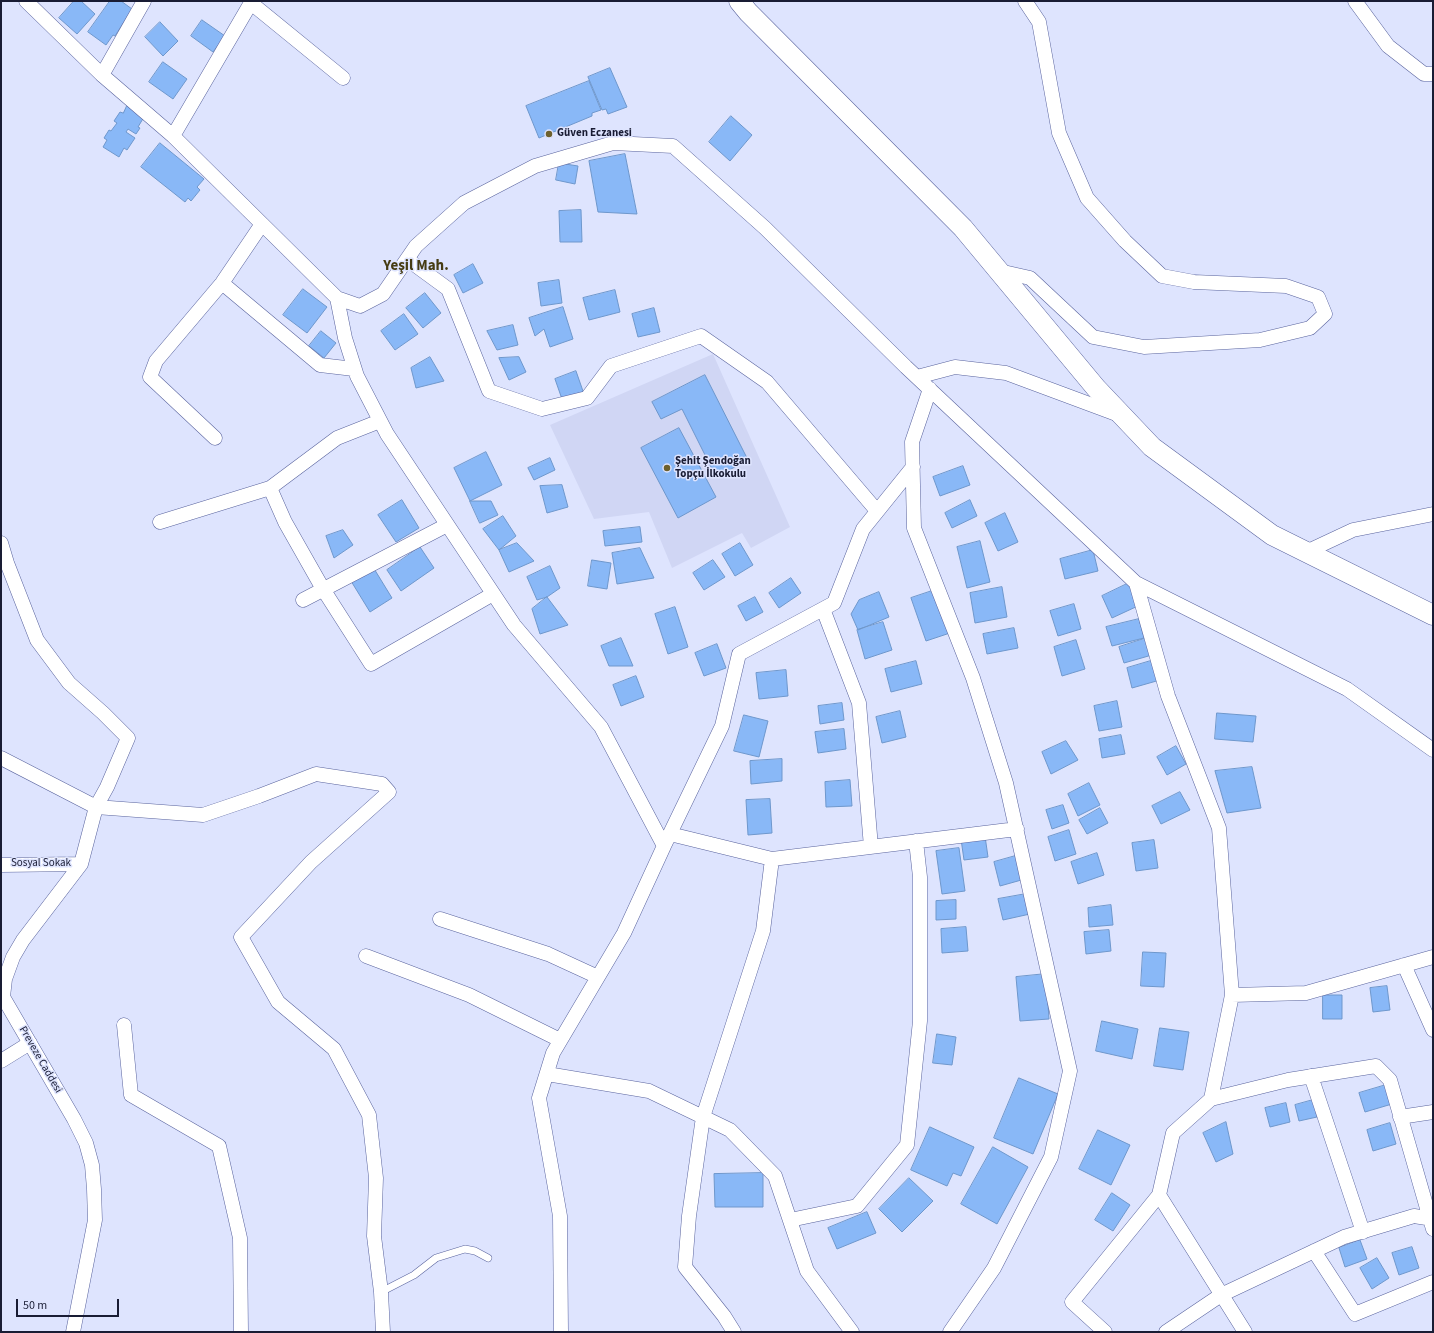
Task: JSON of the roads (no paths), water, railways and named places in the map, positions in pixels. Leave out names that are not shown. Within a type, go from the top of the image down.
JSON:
[{"type":"street","points":[[26,1],[102,75],[173,136],[337,298],[360,306],[383,294],[416,246],[464,203],[535,166],[613,143],[673,146],[765,228],[917,377],[1136,584],[1347,689],[1433,750]]},
{"type":"street","points":[[102,75],[144,1]]},
{"type":"street","points":[[739,1],[748,12],[963,228],[1096,388],[1152,447],[1272,535],[1433,615]]},
{"type":"street","points":[[999,271],[1030,278],[1093,337],[1144,347],[1260,340],[1310,328],[1325,314],[1318,297],[1286,286],[1194,282],[1162,276],[1125,241],[1086,198],[1062,141],[1059,133],[1039,22],[1025,1]]},
{"type":"street","points":[[1355,1],[1388,46],[1424,74],[1433,74]]},
{"type":"street","points":[[173,136],[252,2],[342,78]]},
{"type":"street","points":[[214,438],[150,377],[156,361],[222,283],[262,224]]},
{"type":"street","points":[[407,259],[448,288],[489,391],[542,409],[587,398],[611,366],[701,336],[767,382],[877,511]]},
{"type":"street","points":[[222,283],[320,365],[354,369]]},
{"type":"street","points":[[337,298],[345,338],[354,369],[387,434],[514,625],[601,726],[667,840],[772,859],[1016,829]]},
{"type":"street","points":[[917,377],[955,367],[1006,373],[1123,416]]},
{"type":"street","points":[[930,389],[912,442],[914,528],[973,678],[1006,783],[1070,1071],[1051,1157],[994,1268],[950,1332]]},
{"type":"street","points":[[160,522],[270,488],[337,438],[380,421]]},
{"type":"street","points":[[561,1332],[560,1216],[540,1098],[553,1053],[624,933],[722,726],[739,654],[834,603],[863,529],[913,467]]},
{"type":"street","points":[[270,488],[285,522],[323,590],[371,664],[493,594]]},
{"type":"street","points":[[1306,552],[1353,530],[1433,514]]},
{"type":"street","points":[[303,600],[447,525]]},
{"type":"street","name":"Preveze Caddesi","points":[[1,543],[7,563],[37,640],[68,683],[103,713],[128,738],[107,787],[96,808],[81,864],[23,940],[13,957],[5,979],[3,997],[74,1119],[86,1143],[92,1165],[95,1220],[73,1332]]},
{"type":"street","points":[[1136,584],[1168,696],[1219,828],[1232,995],[1211,1099]]},
{"type":"street","points":[[823,609],[859,703],[871,846]]},
{"type":"street","points":[[1,758],[96,808],[203,815],[259,796],[316,774],[382,784],[389,792],[311,862],[241,937],[278,1002],[334,1049],[369,1115],[376,1178],[374,1236],[381,1292],[383,1332]]},
{"type":"street","points":[[790,1220],[857,1206],[907,1145],[920,1021],[920,877],[916,841]]},
{"type":"street","points":[[734,1332],[724,1316],[685,1267],[689,1216],[703,1117],[763,931],[772,859]]},
{"type":"street","name":"Sosyal Sokak","points":[[1,865],[81,864]]},
{"type":"street","points":[[440,919],[548,954],[598,977]]},
{"type":"street","points":[[366,956],[469,995],[560,1040]]},
{"type":"street","points":[[1232,995],[1306,993],[1433,957]]},
{"type":"street","points":[[1404,965],[1433,1030]]},
{"type":"street","points":[[124,1025],[131,1095],[219,1146],[240,1238],[241,1332]]},
{"type":"street","points":[[1,1061],[30,1043]]},
{"type":"street","points":[[1105,1332],[1072,1302],[1159,1195],[1173,1133],[1211,1099],[1288,1080],[1376,1066],[1390,1080],[1432,1222]]},
{"type":"street","points":[[547,1074],[649,1091],[730,1130],[775,1176],[808,1271],[852,1332]]},
{"type":"street","points":[[1311,1076],[1363,1232]]},
{"type":"street","points":[[1400,1117],[1433,1112]]},
{"type":"street","points":[[1159,1195],[1245,1332]]},
{"type":"street","points":[[1166,1332],[1221,1295],[1344,1237],[1414,1216],[1432,1222]]},
{"type":"street","points":[[1314,1251],[1355,1314],[1433,1282]]},
{"type":"lane","points":[[381,1292],[414,1275],[436,1258],[465,1248],[488,1258]]},
{"type":"place","name":"Güven Eczanesi","points":[[549,134]]},
{"type":"place","name":"Şehit Şendoğan Topçu İlkokulu","points":[[667,468]]},
{"type":"district","name":"Yeşil Mah.","points":[[416,267]]}]
